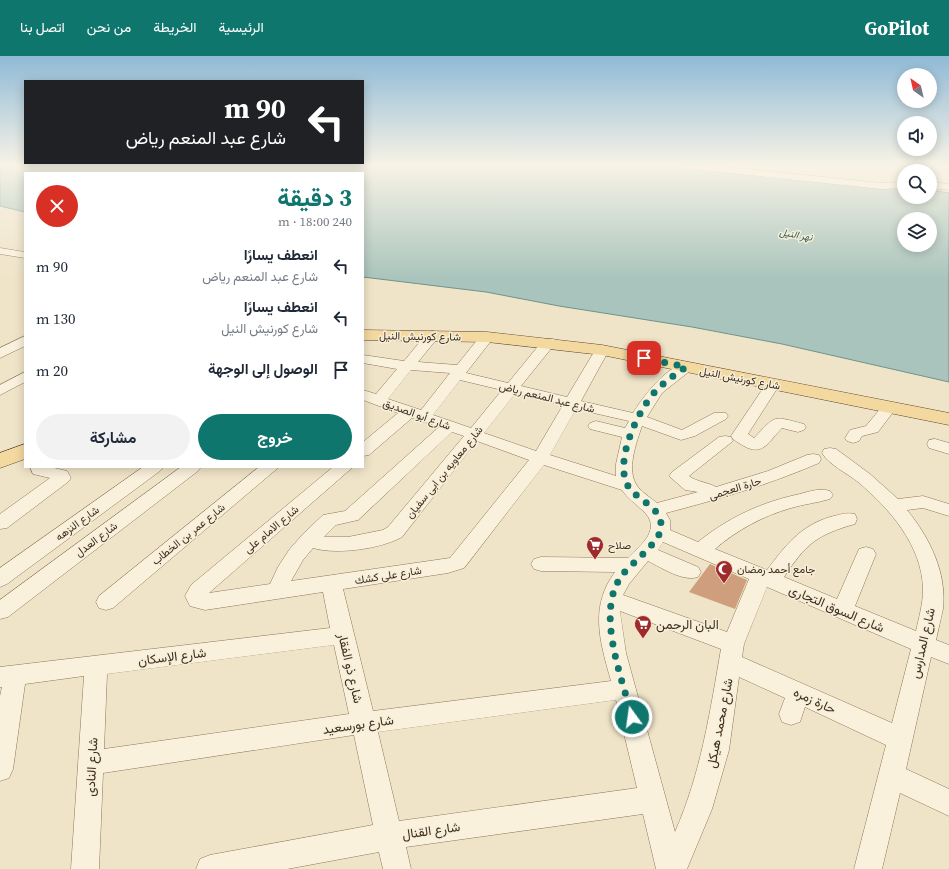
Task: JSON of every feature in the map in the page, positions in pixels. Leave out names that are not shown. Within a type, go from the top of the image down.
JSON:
[{"type":"main road","name":"شارع كورنيش النيل","points":[[364,333],[470,327],[518,330],[586,339],[949,410]]},
{"type":"main road","name":"شارع كورنيش النيل","points":[[364,333],[486,337],[549,342],[602,350],[949,419]]},
{"type":"main road","points":[[0,447],[24,437]]},
{"type":"main road","points":[[0,461],[24,451]]},
{"type":"street","points":[[0,251],[24,255]]},
{"type":"street","points":[[379,400],[433,335]]},
{"type":"street","points":[[364,450],[417,414],[458,372],[486,337]]},
{"type":"street","points":[[0,354],[24,341]]},
{"type":"street","name":"شارع معاويه بن ابى سفيان","points":[[310,539],[318,544],[336,545],[393,534],[475,435],[549,342]]},
{"type":"street","name":"شارع على كشك","points":[[198,591],[195,598],[202,602],[448,566],[457,563],[540,458],[602,350]]},
{"type":"street","name":"شارع عبد المنعم رياض","points":[[364,359],[458,372],[513,388],[571,402],[635,427],[684,435],[720,416]]},
{"type":"street","points":[[672,869],[613,642],[611,599],[616,586],[659,533],[660,521],[654,510],[638,497],[628,486],[624,464],[625,453],[635,427],[653,395],[662,384],[686,367]]},
{"type":"street","points":[[0,391],[24,377]]},
{"type":"street","points":[[773,384],[739,434],[740,437],[756,446],[778,422],[798,427]]},
{"type":"street","name":"شارع أبو الصديق","points":[[364,395],[540,458],[628,486]]},
{"type":"street","points":[[854,438],[856,433],[872,429],[889,407]]},
{"type":"street","points":[[277,592],[288,566],[310,539],[327,522],[351,516],[450,426]]},
{"type":"street","points":[[596,426],[635,427]]},
{"type":"street","points":[[715,495],[701,486],[691,486],[678,476],[725,441]]},
{"type":"street","name":"حارة العجمى","points":[[654,510],[715,495],[784,472],[822,456]]},
{"type":"street","name":"شارع المدارس","points":[[822,456],[864,477],[893,506],[912,530],[926,555],[933,582],[932,609],[922,644],[868,869]]},
{"type":"street","points":[[0,523],[62,478],[61,475],[39,470],[39,468]]},
{"type":"street","name":"شارع النزهه","points":[[0,579],[153,468]]},
{"type":"street","name":"شارع العدل","points":[[0,611],[191,468]]},
{"type":"street","name":"شارع عمر بن الخطاب","points":[[106,602],[269,468]]},
{"type":"street","name":"شارع الامام على","points":[[198,591],[343,468]]},
{"type":"street","points":[[701,550],[735,523],[755,513],[784,503],[824,495]]},
{"type":"street","points":[[893,506],[923,502],[949,510]]},
{"type":"street","name":"شارع محمد هيكل","points":[[672,869],[699,809],[712,765],[716,750],[732,653],[766,578],[799,540],[808,533],[819,527],[848,519]]},
{"type":"street","name":"شارع السوق التجارى","points":[[659,533],[949,655]]},
{"type":"street","points":[[843,610],[866,554]]},
{"type":"street","points":[[541,564],[639,558],[691,572]]},
{"type":"street","name":"شارع ذو الفقار","points":[[331,583],[397,869]]},
{"type":"street","name":"حارة زمره","points":[[611,599],[732,653],[795,703],[900,739]]},
{"type":"street","name":"شارع الإسكان","points":[[8,676],[344,635]]},
{"type":"street","name":"شارع النادى","points":[[85,869],[96,666]]},
{"type":"street","points":[[0,768],[8,676]]},
{"type":"street","name":"شارع بورسعيد","points":[[91,763],[363,723],[625,689]]},
{"type":"street","points":[[891,775],[949,803]]},
{"type":"street","name":"شارع القنال","points":[[210,869],[389,836],[653,799]]},
{"type":"water","points":[[0,203],[24,203],[24,212],[0,206]]},
{"type":"water","name":"نهر النيل","points":[[364,203],[949,203],[949,382],[782,344],[692,327],[559,306],[486,292],[364,277]]},
{"type":"building","name":"جامع أحمد رمضان","points":[[710,564],[747,580],[735,609],[689,592]]},
{"type":"place","name":"صلاح","points":[[595,560]]},
{"type":"place","name":"جامع أحمد رمضان","points":[[724,584]]},
{"type":"place","name":"البان الرحمن","points":[[643,639]]},
{"type":"route","points":[[632,717],[617,665],[613,642],[611,599],[623,574],[645,552],[659,533],[661,527],[658,515],[654,510],[638,497],[628,486],[625,475],[625,453],[638,419],[645,406],[662,384],[686,367],[644,358]]}]
